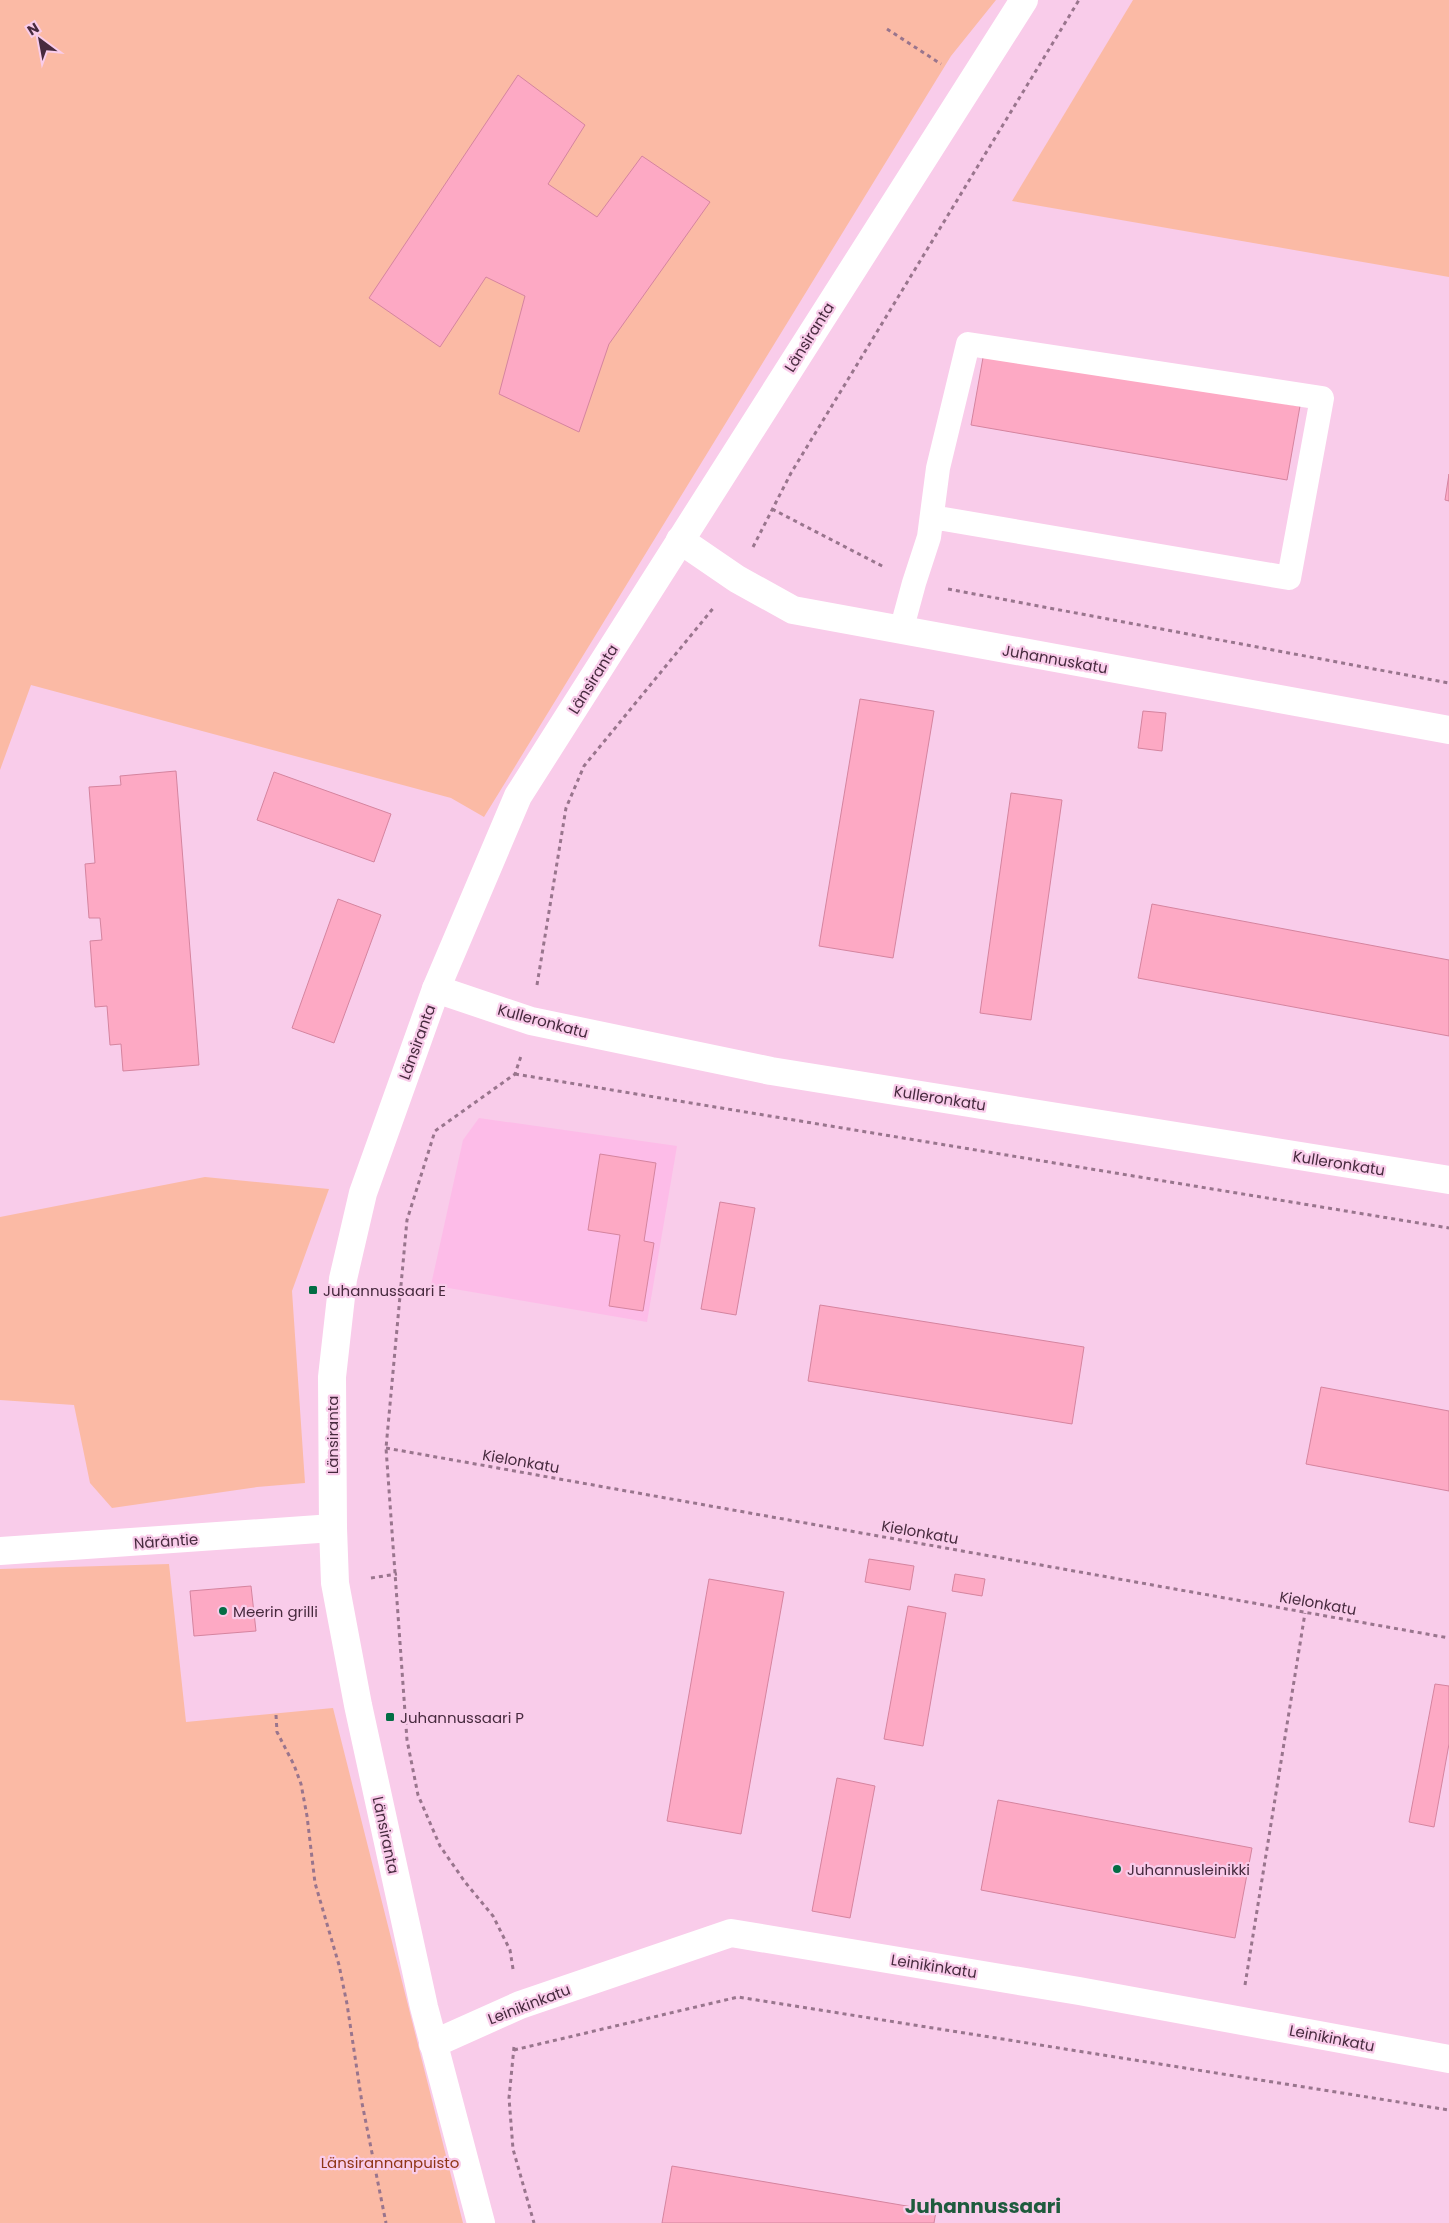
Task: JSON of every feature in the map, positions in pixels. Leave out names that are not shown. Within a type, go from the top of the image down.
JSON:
[{"type":"street","name":"Länsiranta","points":[[480,2223],[433,2044],[357,1696],[335,1583],[332,1377],[342,1279],[363,1193],[436,989],[518,796],[1024,0]]},
{"type":"street","name":"Juhannuskatu","points":[[680,540],[737,579],[792,610],[1449,730]]},
{"type":"street","name":"Kulleronkatu","points":[[436,989],[531,1021],[770,1071],[1449,1180]]},
{"type":"street","name":"Näräntie","points":[[0,1551],[333,1528]]},
{"type":"street","name":"Leinikinkatu","points":[[433,2044],[520,2006],[731,1932],[1079,1991],[1449,2059]]},
{"type":"lane","points":[[901,631],[929,537],[938,468],[968,344],[1322,398],[1289,578],[932,517]]},
{"type":"path","points":[[534,2223],[513,2149],[509,2098],[520,2006],[510,1950],[493,1916],[465,1882],[440,1846],[418,1795],[407,1740],[386,1448],[407,1220],[435,1131],[515,1074],[531,1021],[566,808],[584,766],[737,579],[791,472],[1079,0]]},
{"type":"path","points":[[887,29],[971,83]]},
{"type":"path","points":[[772,509],[914,583],[1449,683]]},
{"type":"path","points":[[515,1074],[1449,1228]]},
{"type":"path","name":"Kielonkatu","points":[[386,1448],[1449,1638]]},
{"type":"path","points":[[1239,2020],[1305,1612]]},
{"type":"path","points":[[276,1715],[277,1732],[301,1784],[315,1883],[339,1965],[348,2004],[362,2103],[386,2223]]},
{"type":"path","points":[[514,2050],[738,1997],[1449,2110]]},
{"type":"shaded area","points":[[479,1118],[677,1146],[647,1322],[431,1285],[463,1140]]},
{"type":"green space","points":[[0,0],[996,0],[951,56],[484,817],[451,798],[31,685],[0,770]]},
{"type":"green space","points":[[1133,0],[1449,0],[1449,277],[1012,201]]},
{"type":"green space","points":[[205,1177],[329,1189],[292,1291],[305,1483],[257,1487],[112,1508],[90,1483],[74,1405],[0,1400],[0,1217]]},
{"type":"green space","name":"Länsirannanpuisto","points":[[169,1564],[186,1722],[333,1708],[463,2223],[0,2223],[0,1569]]},
{"type":"building","points":[[518,75],[585,125],[548,184],[597,217],[642,156],[710,202],[609,344],[579,432],[499,394],[525,296],[486,277],[440,347],[369,298]]},
{"type":"building","points":[[984,352],[1300,406],[1287,480],[971,425]]},
{"type":"building","points":[[1449,474],[1449,501],[1445,500]]},
{"type":"building","points":[[860,699],[934,711],[893,958],[819,946]]},
{"type":"building","points":[[1143,711],[1166,713],[1162,751],[1138,748]]},
{"type":"building","points":[[176,771],[199,1065],[123,1071],[121,1044],[110,1045],[107,1006],[95,1007],[90,941],[102,940],[100,918],[89,918],[85,864],[95,863],[89,787],[121,785],[120,776]]},
{"type":"building","points":[[274,772],[391,814],[374,862],[257,820]]},
{"type":"building","points":[[1011,793],[1062,800],[1031,1020],[980,1013]]},
{"type":"building","points":[[338,899],[381,915],[334,1043],[292,1028]]},
{"type":"building","points":[[1152,904],[1449,960],[1449,1036],[1138,978]]},
{"type":"building","points":[[600,1154],[656,1163],[644,1241],[654,1243],[643,1311],[609,1306],[620,1235],[588,1230]]},
{"type":"building","points":[[720,1202],[755,1208],[736,1315],[701,1309]]},
{"type":"building","points":[[820,1305],[1084,1347],[1072,1424],[808,1381]]},
{"type":"building","points":[[1321,1387],[1449,1411],[1449,1491],[1306,1464]]},
{"type":"building","points":[[869,1559],[914,1566],[910,1590],[865,1582]]},
{"type":"building","points":[[955,1574],[985,1579],[982,1596],[952,1591]]},
{"type":"building","points":[[709,1579],[784,1592],[741,1834],[667,1821]]},
{"type":"building","name":"Meerin grilli","points":[[251,1586],[256,1631],[194,1636],[190,1591]]},
{"type":"building","points":[[908,1606],[946,1613],[923,1746],[884,1739]]},
{"type":"building","points":[[1435,1684],[1449,1686],[1449,1744],[1434,1827],[1409,1822]]},
{"type":"building","points":[[837,1778],[875,1786],[850,1918],[812,1911]]},
{"type":"building","name":"Juhannusleinikki","points":[[998,1800],[1252,1848],[1235,1938],[981,1890]]},
{"type":"building","points":[[672,2166],[936,2211],[934,2223],[662,2223]]},
{"type":"place","name":"Juhannussaari E","points":[[313,1290]]},
{"type":"place","name":"Meerin grilli","points":[[223,1611]]},
{"type":"place","name":"Juhannussaari P","points":[[390,1717]]},
{"type":"place","name":"Juhannusleinikki","points":[[1117,1869]]},
{"type":"district","name":"Juhannussaari","points":[[983,2206]]}]
